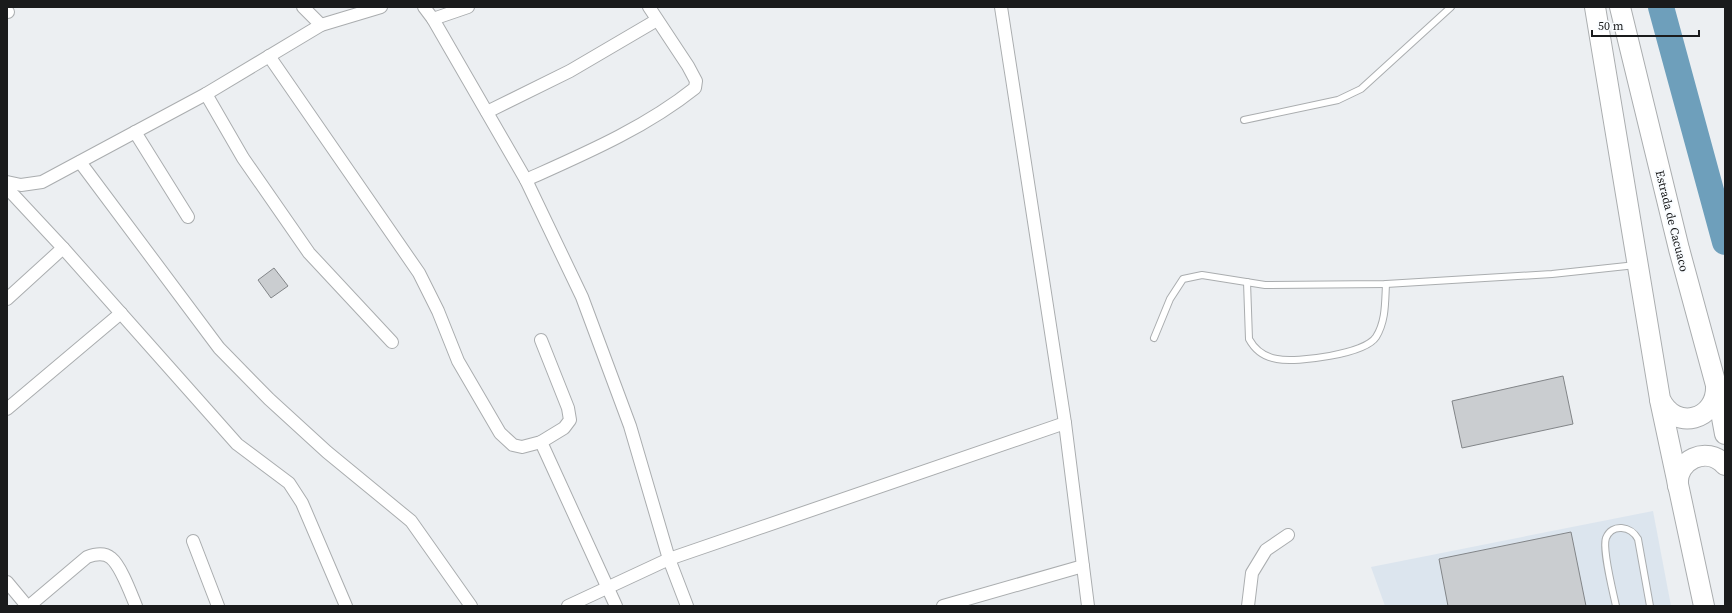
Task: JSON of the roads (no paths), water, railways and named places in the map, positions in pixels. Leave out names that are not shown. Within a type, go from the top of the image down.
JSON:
[{"type":"highway","points":[[1595,7],[1639,264],[1659,394],[1704,606]]},
{"type":"highway","name":"Estrada de Cacuaco","points":[[1620,7],[1679,249],[1716,385],[1725,434]]},
{"type":"highway","points":[[1659,394],[1665,407],[1672,414],[1680,418],[1695,418],[1703,414],[1710,407],[1715,399],[1716,385]]},
{"type":"highway","points":[[1678,487],[1678,478],[1681,470],[1692,458],[1709,456],[1721,461],[1725,465]]},
{"type":"street","points":[[303,7],[321,25]]},
{"type":"street","points":[[7,182],[22,185],[42,182],[206,94],[321,25],[381,7]]},
{"type":"street","points":[[424,7],[433,19],[526,180],[582,297],[630,426],[669,559],[687,606]]},
{"type":"street","points":[[433,19],[468,7]]},
{"type":"street","points":[[526,180],[593,150],[657,114],[695,88],[696,81],[688,66],[649,7]]},
{"type":"street","points":[[1001,7],[1065,423],[1088,606]]},
{"type":"street","points":[[487,112],[570,71],[657,20]]},
{"type":"street","points":[[270,56],[419,273],[438,311],[458,361],[500,432],[512,445],[522,447],[541,442],[564,428],[570,420],[568,408],[541,340]]},
{"type":"street","points":[[206,94],[243,158],[310,253],[392,342]]},
{"type":"street","points":[[134,132],[188,217]]},
{"type":"street","points":[[80,162],[219,348],[269,399],[327,452],[411,521],[471,606]]},
{"type":"street","points":[[7,188],[63,248],[237,444],[288,483],[302,503],[346,606]]},
{"type":"street","points":[[7,299],[63,248]]},
{"type":"street","points":[[7,409],[121,313]]},
{"type":"street","points":[[568,606],[669,559],[1065,423]]},
{"type":"street","points":[[541,442],[606,588],[616,606]]},
{"type":"street","points":[[1248,606],[1252,573],[1266,550],[1288,535]]},
{"type":"street","points":[[193,541],[218,606]]},
{"type":"street","points":[[7,582],[28,606],[87,557],[98,554],[111,558],[121,572],[136,606]]},
{"type":"street","points":[[949,605],[1083,566]]},
{"type":"lane","points":[[1244,120],[1338,100],[1361,89],[1451,7]]},
{"type":"lane","points":[[1154,338],[1170,299],[1183,279],[1202,275],[1265,285],[1386,284],[1552,274],[1639,264]]},
{"type":"lane","points":[[1247,282],[1249,339],[1253,347],[1259,352],[1278,360],[1316,359],[1360,349],[1375,338],[1383,320],[1386,284]]},
{"type":"lane","points":[[1616,606],[1605,542],[1610,532],[1620,528],[1631,530],[1638,539],[1650,606]]},
{"type":"waterway","points":[[1661,7],[1725,242]]}]
